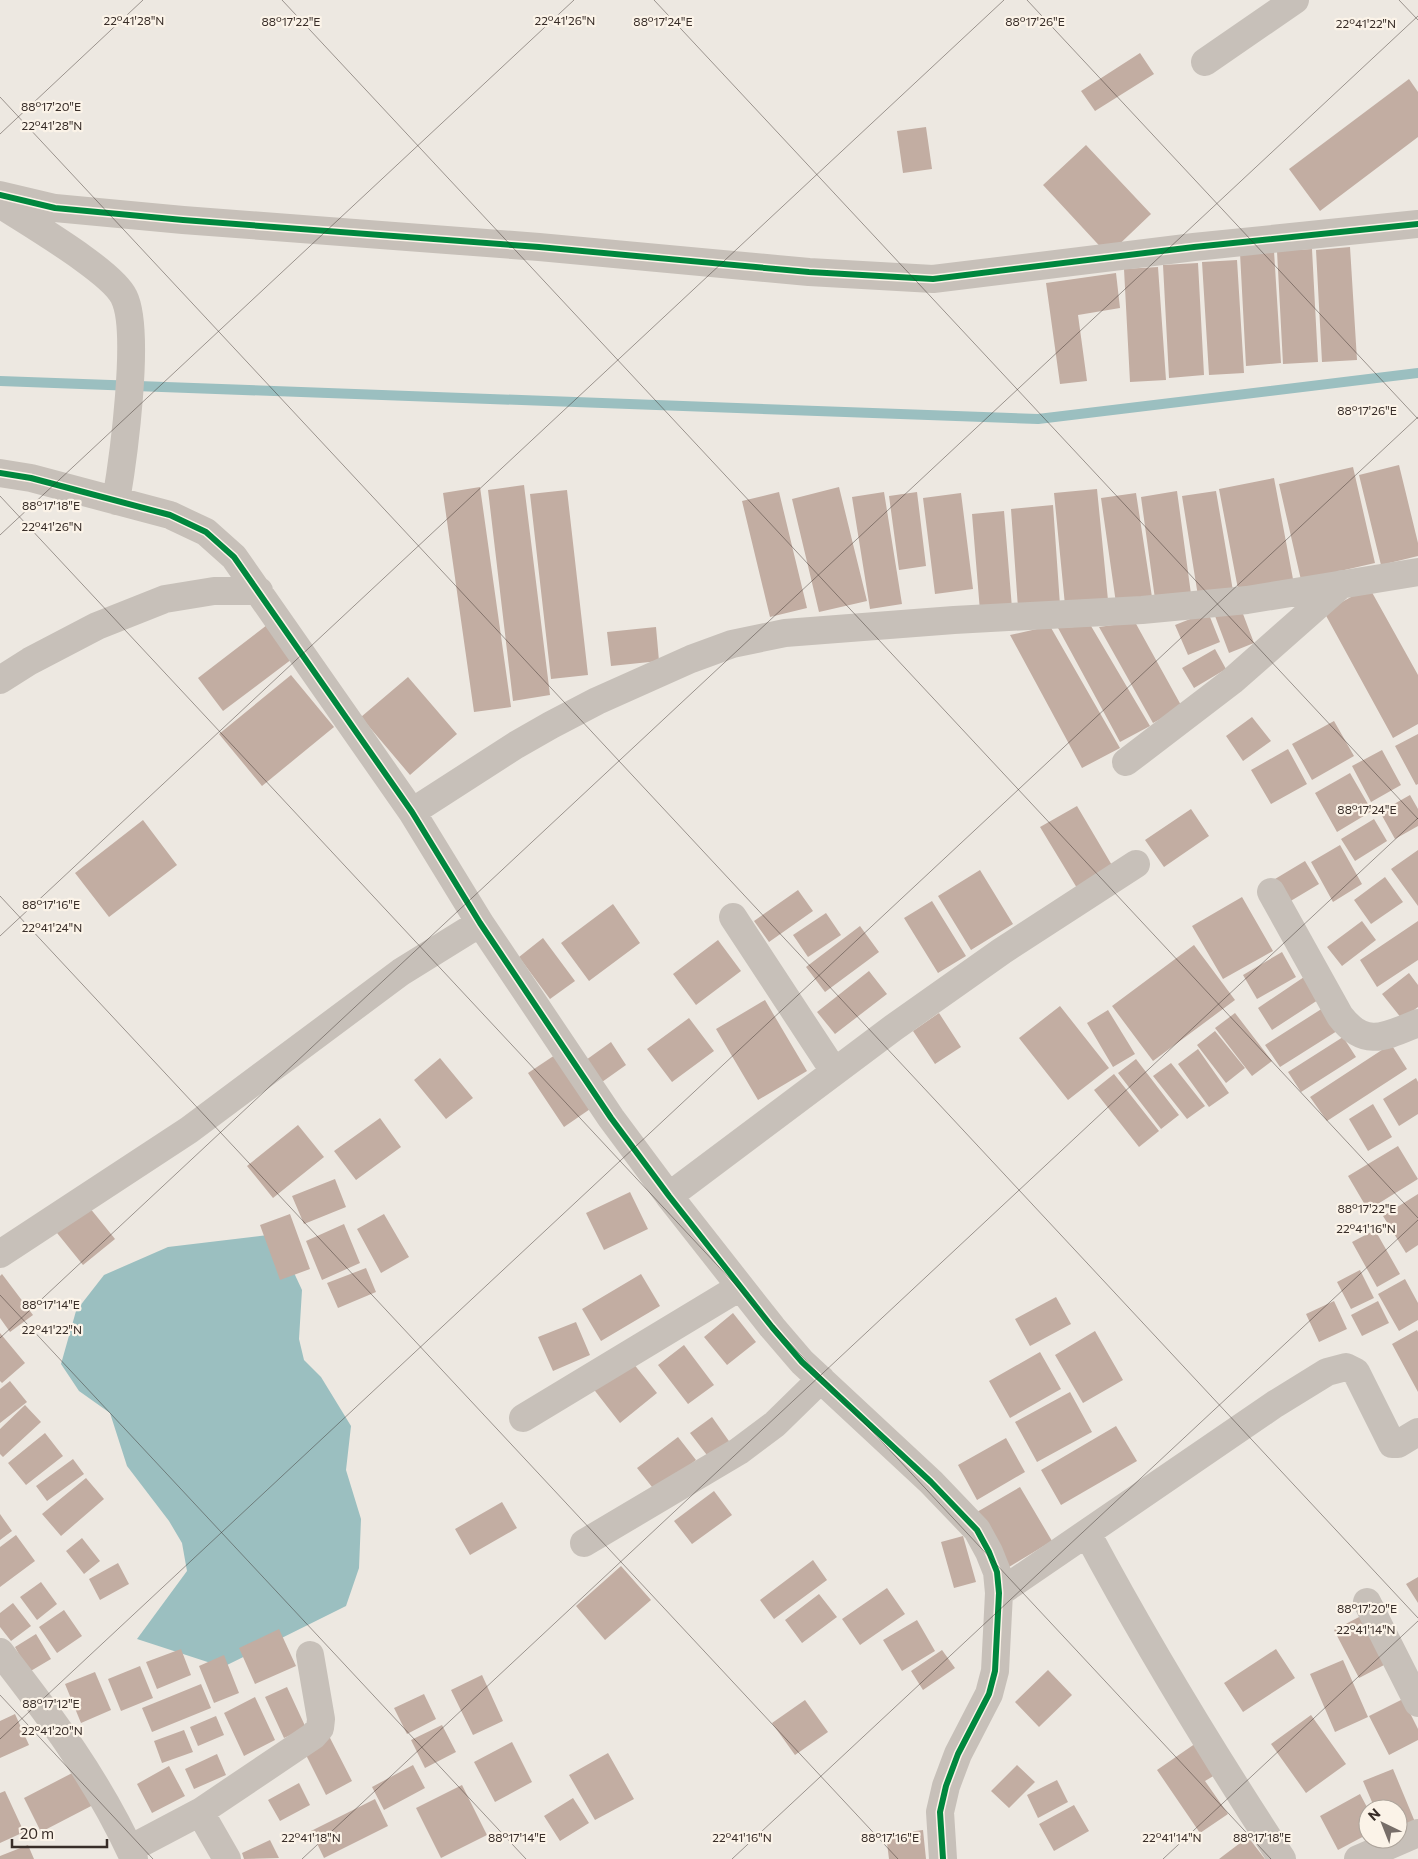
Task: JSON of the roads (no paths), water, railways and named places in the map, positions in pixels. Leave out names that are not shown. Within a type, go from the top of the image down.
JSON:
[{"type":"street","points":[[1205,62],[1295,0]]},
{"type":"street","points":[[0,195],[54,208],[183,220],[539,247],[809,272],[933,279],[1418,224]]},
{"type":"street","points":[[0,204],[73,252],[113,282],[124,297],[132,330],[124,455],[116,501]]},
{"type":"street","points":[[0,473],[31,478],[170,515],[206,532],[234,557],[412,812],[480,923],[611,1118],[669,1196],[772,1327],[802,1362],[931,1482],[977,1530],[997,1572],[998,1593],[994,1679],[990,1694],[958,1754],[940,1812],[943,1859]]},
{"type":"street","points":[[412,812],[516,745],[551,725],[597,701],[666,670],[732,644],[785,633],[1142,610],[1247,600],[1418,572]]},
{"type":"street","points":[[1126,762],[1232,680],[1342,584]]},
{"type":"street","points":[[0,680],[30,660],[97,626],[166,599],[214,591],[258,591]]},
{"type":"street","points":[[669,1196],[834,1072],[994,956],[1136,864]]},
{"type":"street","points":[[1271,892],[1348,1027],[1357,1033],[1380,1038],[1418,1022]]},
{"type":"street","points":[[733,917],[834,1072]]},
{"type":"street","points":[[0,1254],[189,1130],[402,972],[480,923]]},
{"type":"street","points":[[523,1418],[740,1287]]},
{"type":"street","points":[[998,1593],[1275,1404],[1334,1370],[1346,1367],[1356,1372],[1392,1444],[1398,1444],[1418,1432]]},
{"type":"street","points":[[584,1543],[739,1451],[775,1424],[821,1379]]},
{"type":"street","points":[[1087,1533],[1127,1607],[1200,1732],[1282,1859]]},
{"type":"street","points":[[1367,1602],[1418,1703]]},
{"type":"street","points":[[0,1652],[44,1709],[97,1785],[132,1854],[268,1768],[313,1736],[320,1728],[321,1711],[310,1655]]},
{"type":"street","points":[[200,1812],[227,1859]]},
{"type":"street","points":[[1358,1859],[1418,1833]]},
{"type":"water","points":[[276,1234],[302,1290],[299,1339],[304,1360],[321,1377],[351,1426],[346,1470],[361,1519],[359,1568],[346,1606],[223,1667],[137,1639],[187,1571],[182,1543],[169,1521],[127,1466],[110,1413],[79,1391],[61,1364],[76,1311],[104,1275],[168,1247]]},
{"type":"waterway","points":[[0,381],[1038,419],[1418,373]]}]
